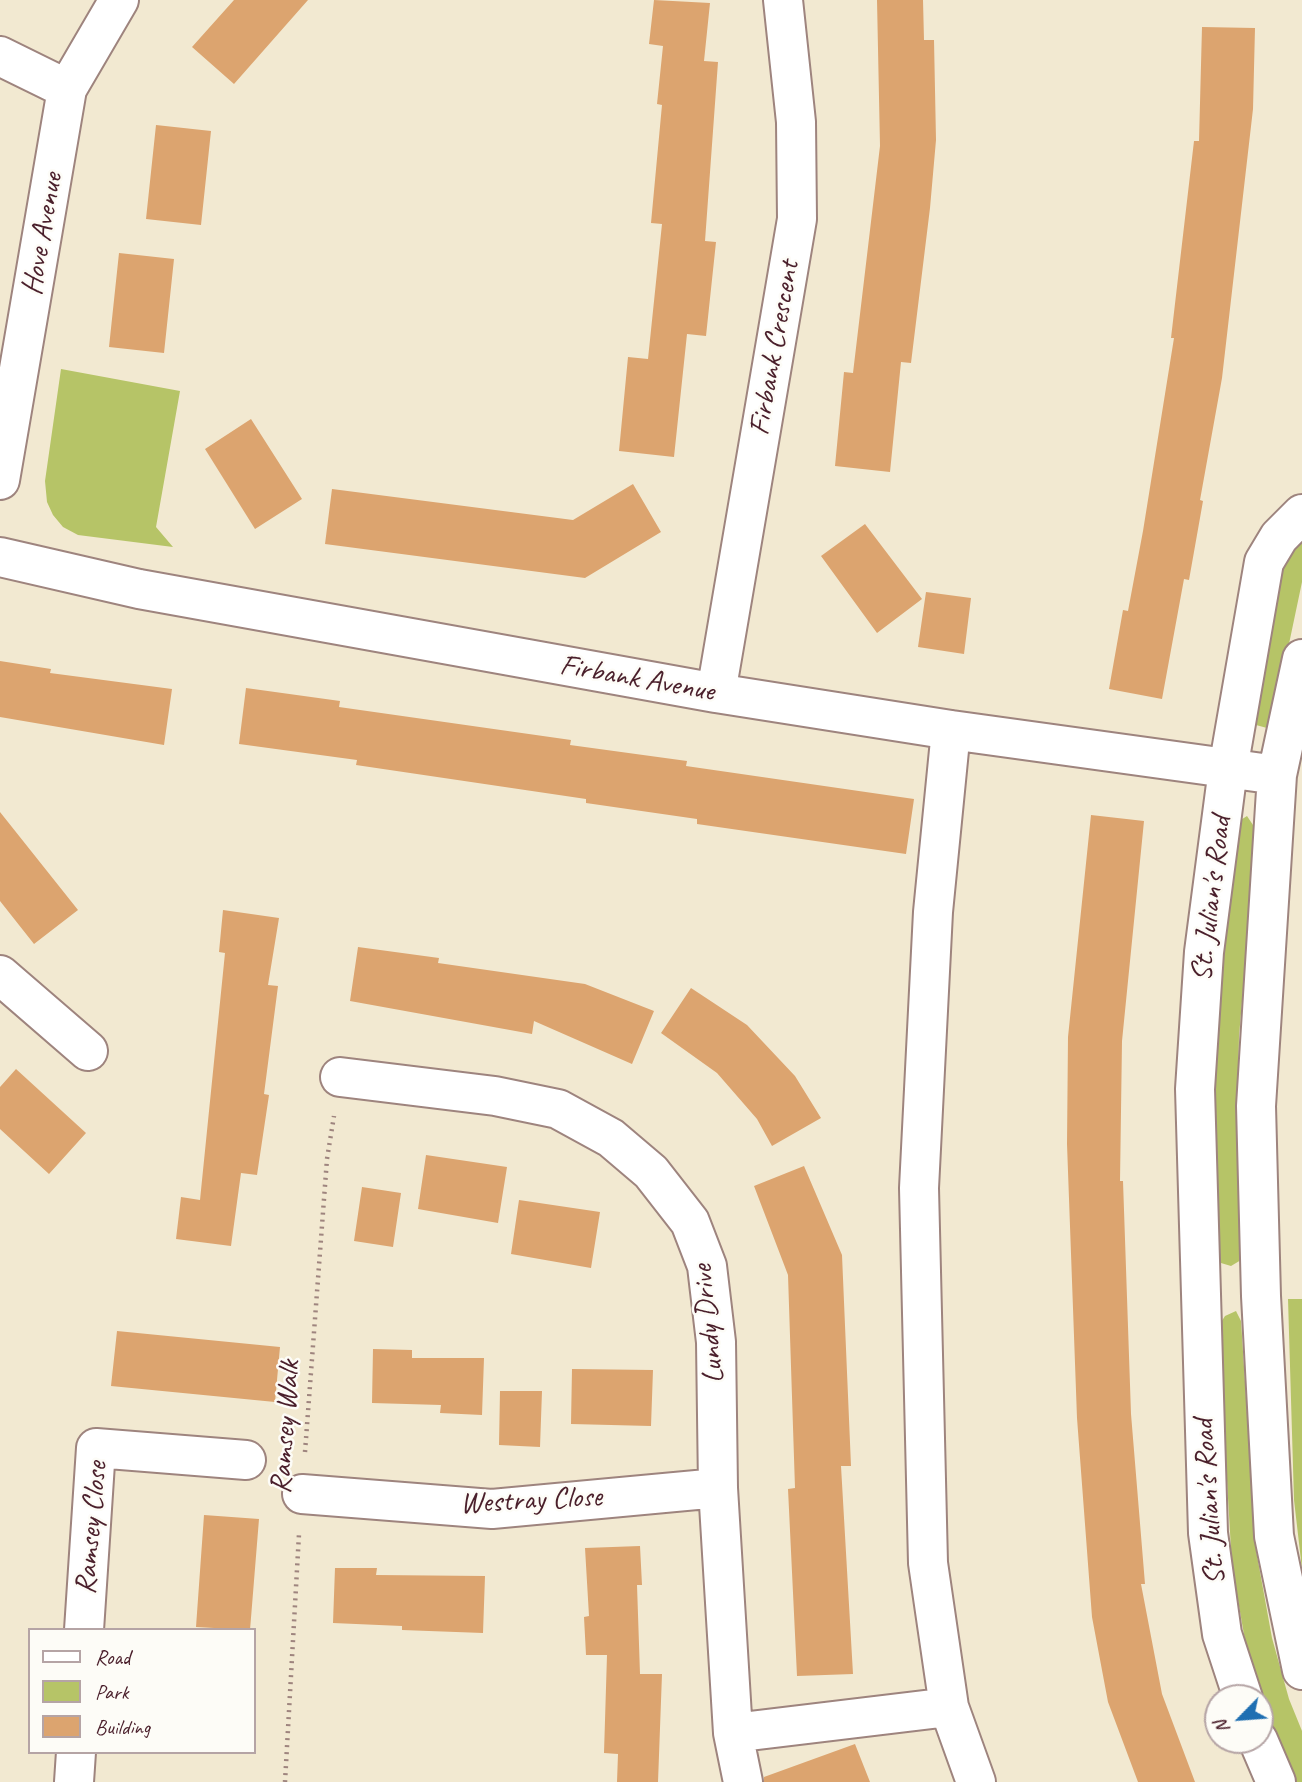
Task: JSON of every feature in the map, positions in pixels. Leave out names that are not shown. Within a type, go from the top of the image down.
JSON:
[{"type":"street","name":"Hove Avenue","points":[[0,480],[67,89],[119,0]]},
{"type":"street","name":"Firbank Crescent","points":[[716,693],[797,219],[796,122],[783,0]]},
{"type":"street","points":[[0,56],[67,89]]},
{"type":"street","name":"St. Julian's Road","points":[[1238,1684],[1222,1634],[1208,1533],[1195,1088],[1204,953],[1228,769],[1264,562],[1279,537],[1302,514]]},
{"type":"street","name":"Firbank Avenue","points":[[0,558],[139,589],[716,693],[951,730],[1277,775]]},
{"type":"street","name":"St. Julian's Road","points":[[1302,659],[1277,775],[1256,1106],[1261,1296],[1274,1535],[1302,1670]]},
{"type":"street","points":[[951,730],[933,912],[919,1188],[928,1563],[949,1707],[976,1782]]},
{"type":"street","points":[[0,975],[89,1051]]},
{"type":"street","name":"Lundy Drive","points":[[340,1077],[495,1096],[558,1109],[611,1138],[651,1172],[690,1223],[707,1266],[716,1342],[718,1488],[733,1733],[743,1782]]},
{"type":"street","points":[[1201,1303],[1261,1296]]},
{"type":"street","name":"Ramsey Close","points":[[84,1628],[96,1448],[246,1460]]},
{"type":"street","name":"Westray Close","points":[[302,1494],[492,1509],[718,1488]]},
{"type":"street","points":[[733,1733],[949,1707]]},
{"type":"street","points":[[74,1782],[76,1754]]},
{"type":"street","points":[[1264,1754],[1276,1782]]},
{"type":"path","name":"Ramsey Walk","points":[[285,1782],[302,1494],[327,1159],[340,1077]]},
{"type":"green space","points":[[61,369],[180,391],[156,527],[173,547],[78,535],[63,527],[53,515],[47,502],[45,481]]},
{"type":"green space","points":[[1302,540],[1302,582],[1273,720],[1267,728],[1256,725],[1252,716],[1270,577]]},
{"type":"green space","points":[[1247,816],[1257,831],[1239,1036],[1237,1130],[1241,1260],[1231,1266],[1221,1263],[1215,1255],[1213,1115],[1226,883],[1236,823]]},
{"type":"green space","points":[[1288,1299],[1302,1299],[1302,1569],[1294,1500]]},
{"type":"green space","points":[[1236,1311],[1241,1321],[1256,1550],[1272,1638],[1289,1699],[1302,1731],[1302,1782],[1292,1782],[1274,1736],[1274,1684],[1256,1684],[1246,1646],[1232,1566],[1218,1327],[1225,1316]]},
{"type":"building","points":[[234,0],[308,0],[234,84],[192,47]]},
{"type":"building","points":[[654,0],[710,3],[704,61],[718,62],[705,241],[716,242],[706,336],[687,334],[674,457],[619,451],[628,357],[648,359],[662,224],[651,223],[662,105],[657,104],[663,46],[649,44]]},
{"type":"building","points":[[877,0],[923,0],[924,40],[934,40],[936,140],[930,208],[911,363],[901,362],[890,472],[835,466],[844,372],[853,373],[880,146]]},
{"type":"building","points":[[1202,27],[1255,28],[1253,109],[1222,378],[1189,580],[1184,579],[1162,699],[1109,689],[1123,610],[1128,611],[1143,531],[1174,338],[1171,338],[1194,141],[1199,141]]},
{"type":"building","points":[[156,125],[211,131],[201,225],[146,219]]},
{"type":"building","points":[[119,253],[174,259],[164,353],[109,347]]},
{"type":"building","points":[[251,419],[302,499],[255,529],[205,449]]},
{"type":"building","points":[[633,484],[661,532],[585,578],[325,544],[332,489],[573,520]]},
{"type":"building","points":[[865,524],[922,599],[877,633],[821,556]]},
{"type":"building","points":[[926,592],[971,598],[964,654],[918,647]]},
{"type":"building","points":[[0,661],[51,669],[50,673],[172,689],[164,745],[0,717]]},
{"type":"building","points":[[246,688],[340,701],[339,707],[571,740],[570,745],[687,761],[686,766],[914,799],[906,854],[697,824],[697,819],[586,803],[586,799],[356,765],[357,760],[239,744]]},
{"type":"building","points":[[0,812],[78,910],[34,944],[0,901]]},
{"type":"building","points":[[1091,815],[1144,821],[1122,1041],[1120,1181],[1123,1181],[1131,1414],[1145,1584],[1141,1584],[1162,1694],[1195,1782],[1138,1782],[1108,1702],[1092,1617],[1077,1418],[1067,1144],[1068,1037]]},
{"type":"building","points":[[223,910],[279,918],[268,985],[278,986],[264,1094],[269,1095],[257,1175],[241,1173],[231,1246],[176,1239],[181,1197],[200,1200],[225,953],[219,952]]},
{"type":"building","points":[[358,947],[439,958],[438,963],[585,984],[654,1011],[632,1064],[534,1021],[532,1034],[350,1001]]},
{"type":"building","points":[[691,988],[747,1025],[795,1076],[821,1118],[772,1146],[757,1119],[717,1073],[661,1033]]},
{"type":"building","points":[[16,1069],[86,1133],[49,1174],[0,1129],[0,1087]]},
{"type":"building","points":[[426,1155],[507,1167],[498,1223],[418,1209]]},
{"type":"building","points":[[804,1166],[842,1255],[851,1466],[841,1466],[853,1674],[797,1676],[788,1489],[795,1488],[788,1275],[754,1186]]},
{"type":"building","points":[[362,1187],[401,1193],[393,1247],[354,1241]]},
{"type":"building","points":[[519,1200],[600,1212],[591,1268],[511,1254]]},
{"type":"building","points":[[117,1331],[280,1347],[275,1402],[111,1386]]},
{"type":"building","points":[[373,1349],[412,1350],[412,1358],[484,1358],[482,1415],[440,1413],[441,1405],[372,1403]]},
{"type":"building","points":[[572,1369],[653,1370],[651,1426],[571,1424]]},
{"type":"building","points":[[500,1391],[542,1391],[540,1447],[499,1445]]},
{"type":"building","points":[[204,1515],[259,1519],[250,1628],[196,1627]]},
{"type":"building","points":[[640,1546],[642,1585],[637,1585],[640,1674],[662,1674],[658,1782],[617,1782],[618,1754],[604,1753],[607,1655],[586,1655],[584,1617],[589,1616],[585,1548]]},
{"type":"building","points":[[335,1568],[377,1568],[376,1575],[485,1576],[483,1633],[402,1630],[402,1626],[333,1623]]},
{"type":"building","points":[[855,1744],[870,1782],[764,1782],[764,1777]]}]
